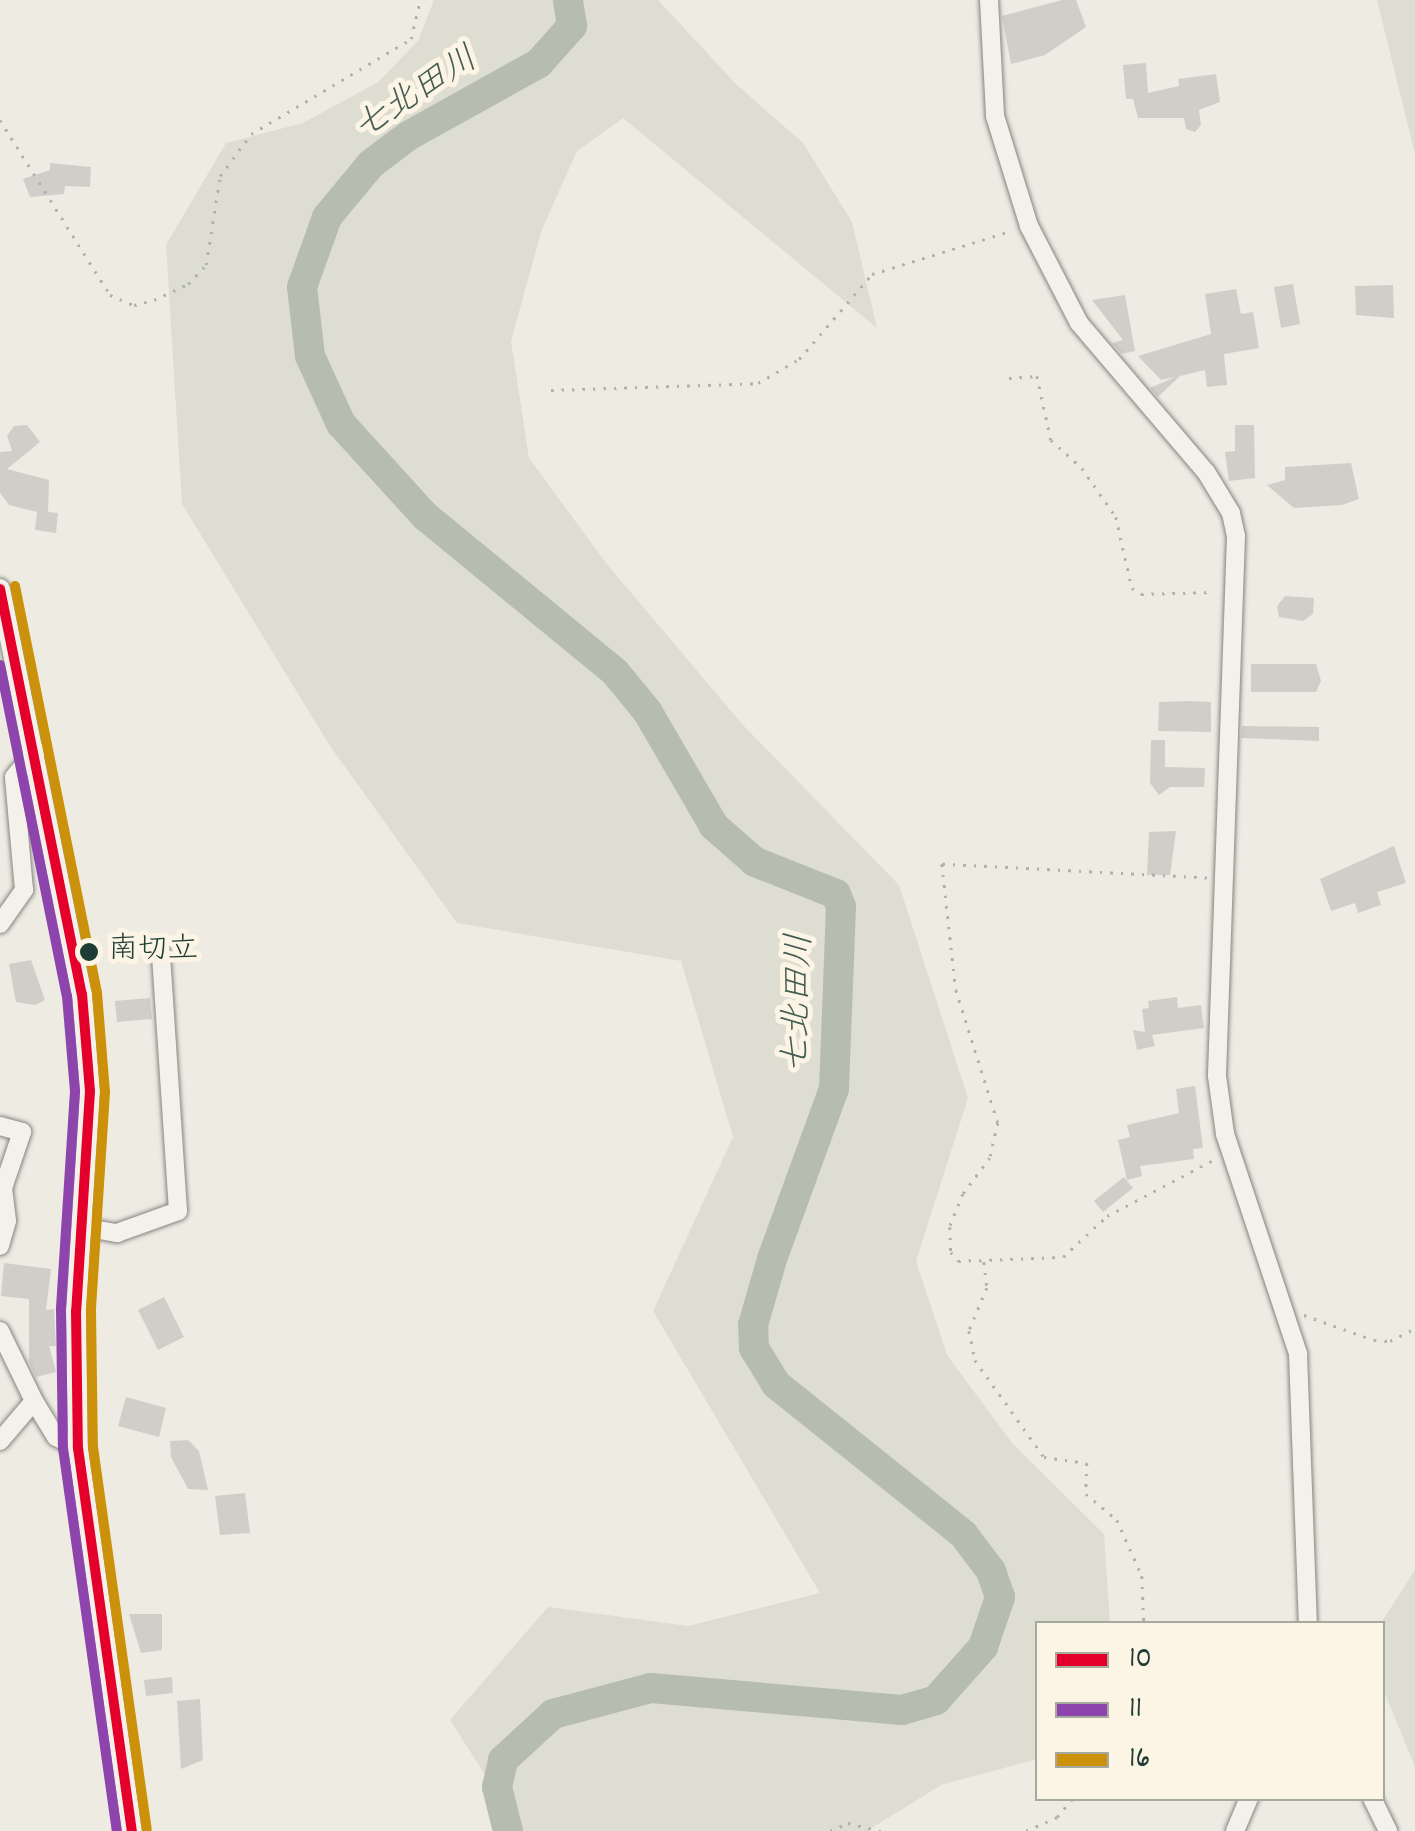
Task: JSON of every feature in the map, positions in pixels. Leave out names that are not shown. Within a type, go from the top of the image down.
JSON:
[{"type":"main road","points":[[0,588],[82,994],[90,1090],[82,1227],[78,1448],[87,1547],[132,1831]]},
{"type":"street","points":[[989,0],[995,116],[1029,226],[1079,323],[1219,491],[1236,536],[1217,1076],[1230,1147],[1288,1311],[1298,1354],[1308,1621]]},
{"type":"street","points":[[0,924],[24,890],[14,777],[36,752]]},
{"type":"street","points":[[82,1227],[117,1234],[178,1211],[161,952]]},
{"type":"street","points":[[0,1126],[22,1132],[3,1188],[7,1221],[0,1246]]},
{"type":"street","points":[[0,1332],[56,1437],[78,1448]]},
{"type":"street","points":[[0,1441],[34,1401]]},
{"type":"street","points":[[1235,1831],[1248,1801]]},
{"type":"street","points":[[1373,1801],[1388,1831]]},
{"type":"path","points":[[0,120],[110,295],[134,305],[154,300],[188,284],[206,265],[220,176],[251,134],[411,38],[420,0]]},
{"type":"path","points":[[550,390],[758,383],[800,359],[872,274],[1029,226]]},
{"type":"path","points":[[1009,378],[1037,376],[1051,440],[1082,468],[1116,516],[1132,588],[1141,594],[1235,592]]},
{"type":"path","points":[[1222,879],[942,864],[956,990],[998,1123],[990,1158],[963,1194],[950,1227],[951,1252],[958,1262],[1063,1256],[1107,1216],[1230,1147]]},
{"type":"path","points":[[984,1262],[987,1288],[969,1331],[975,1360],[1044,1457],[1087,1463],[1086,1494],[1117,1520],[1142,1576],[1144,1621]]},
{"type":"path","points":[[1288,1311],[1374,1340],[1390,1341],[1415,1328]]},
{"type":"path","points":[[1026,1831],[1056,1817],[1070,1801]]},
{"type":"path","points":[[830,1831],[848,1823],[880,1831]]},
{"type":"shaded area","points":[[434,0],[658,0],[736,84],[803,143],[852,222],[877,328],[623,118],[577,151],[542,229],[511,341],[529,458],[606,563],[742,724],[899,885],[968,1098],[916,1261],[947,1355],[1012,1443],[1104,1534],[1110,1621],[1035,1621],[1035,1760],[941,1785],[867,1831],[521,1831],[450,1720],[548,1607],[688,1626],[820,1593],[653,1311],[733,1137],[681,961],[457,923],[330,746],[182,504],[166,245],[226,143],[303,123],[378,82],[418,41]]},
{"type":"shaded area","points":[[1377,0],[1415,0],[1415,154]]},
{"type":"shaded area","points":[[1415,1570],[1415,1767],[1385,1694],[1382,1621]]},
{"type":"building","points":[[1076,0],[1086,27],[1045,55],[1011,64],[1002,16]]},
{"type":"building","points":[[1146,63],[1148,93],[1179,86],[1178,79],[1216,74],[1220,102],[1199,110],[1201,125],[1195,132],[1186,129],[1184,118],[1138,118],[1133,99],[1126,99],[1123,65]]},
{"type":"building","points":[[50,163],[91,167],[90,187],[65,186],[64,194],[30,197],[23,179],[50,170]]},
{"type":"building","points":[[1293,284],[1300,324],[1281,328],[1274,287]]},
{"type":"building","points":[[1393,285],[1394,318],[1356,315],[1355,286]]},
{"type":"building","points":[[1236,289],[1241,314],[1253,312],[1259,348],[1224,354],[1227,385],[1207,387],[1205,370],[1180,376],[1158,397],[1150,388],[1175,377],[1161,380],[1138,356],[1211,334],[1205,294]]},
{"type":"building","points":[[1125,295],[1135,351],[1122,354],[1112,343],[1123,340],[1092,300]]},
{"type":"building","points":[[27,425],[40,442],[7,469],[49,480],[48,512],[58,513],[56,533],[35,530],[37,512],[9,505],[0,493],[0,452],[12,451],[7,436],[14,426]]},
{"type":"building","points":[[1235,425],[1254,425],[1255,478],[1229,481],[1225,452],[1235,451]]},
{"type":"building","points":[[1351,463],[1359,499],[1342,505],[1294,508],[1267,485],[1285,480],[1285,467]]},
{"type":"building","points":[[1285,596],[1314,598],[1313,614],[1303,621],[1279,617],[1277,606]]},
{"type":"building","points":[[1251,664],[1316,664],[1321,681],[1316,692],[1251,692]]},
{"type":"building","points":[[1159,702],[1211,702],[1211,732],[1158,731]]},
{"type":"building","points":[[1242,726],[1319,727],[1319,741],[1241,738]]},
{"type":"building","points":[[1151,740],[1165,740],[1165,767],[1205,768],[1204,787],[1170,787],[1159,795],[1150,783]]},
{"type":"building","points":[[1176,831],[1170,875],[1147,875],[1149,832]]},
{"type":"building","points":[[1394,846],[1406,883],[1377,892],[1381,905],[1358,913],[1355,903],[1331,911],[1320,879]]},
{"type":"building","points":[[31,960],[45,1000],[35,1005],[16,1002],[9,964]]},
{"type":"building","points":[[1177,997],[1178,1008],[1201,1005],[1204,1028],[1152,1035],[1155,1046],[1137,1050],[1133,1030],[1145,1032],[1142,1009],[1149,1008],[1148,1001]]},
{"type":"building","points":[[150,998],[152,1019],[117,1022],[115,1001]]},
{"type":"building","points":[[1195,1086],[1203,1148],[1193,1149],[1194,1159],[1140,1166],[1142,1176],[1127,1180],[1118,1140],[1130,1137],[1127,1125],[1179,1113],[1176,1089]]},
{"type":"building","points":[[1124,1177],[1133,1188],[1103,1212],[1094,1201]]},
{"type":"building","points":[[4,1263],[51,1269],[46,1310],[54,1309],[56,1346],[49,1346],[56,1372],[36,1377],[29,1362],[29,1299],[1,1296]]},
{"type":"building","points":[[164,1297],[184,1337],[158,1350],[138,1310]]},
{"type":"building","points":[[126,1397],[166,1408],[159,1437],[118,1426]]},
{"type":"building","points":[[188,1440],[199,1451],[208,1490],[188,1489],[171,1457],[170,1441]]},
{"type":"building","points":[[245,1493],[250,1533],[220,1535],[215,1496]]},
{"type":"building","points":[[129,1614],[162,1614],[162,1650],[141,1653]]},
{"type":"building","points":[[172,1677],[173,1693],[146,1696],[144,1680]]},
{"type":"building","points":[[200,1699],[203,1760],[181,1769],[177,1701]]},
{"type":"waterway","name":"七北田川","points":[[508,1831],[497,1787],[503,1760],[553,1714],[651,1688],[902,1710],[936,1700],[983,1647],[1000,1597],[991,1571],[963,1534],[776,1384],[754,1348],[753,1325],[772,1259],[834,1089],[841,907],[836,894],[755,862],[714,826],[647,711],[615,672],[426,517],[341,424],[310,356],[302,287],[327,217],[371,164],[408,136],[539,63],[572,26],[568,0]]},
{"type":"transit line","name":"16","points":[[15,586],[97,993],[105,1092],[91,1311],[93,1447],[147,1829]]},
{"type":"transit line","name":"10","points":[[0,589],[82,994],[90,1091],[76,1311],[78,1448],[132,1831]]},
{"type":"transit line","name":"11","points":[[0,665],[67,996],[75,1091],[61,1310],[63,1448],[117,1831]]},
{"type":"place","name":"南切立","points":[[89,952]]}]
